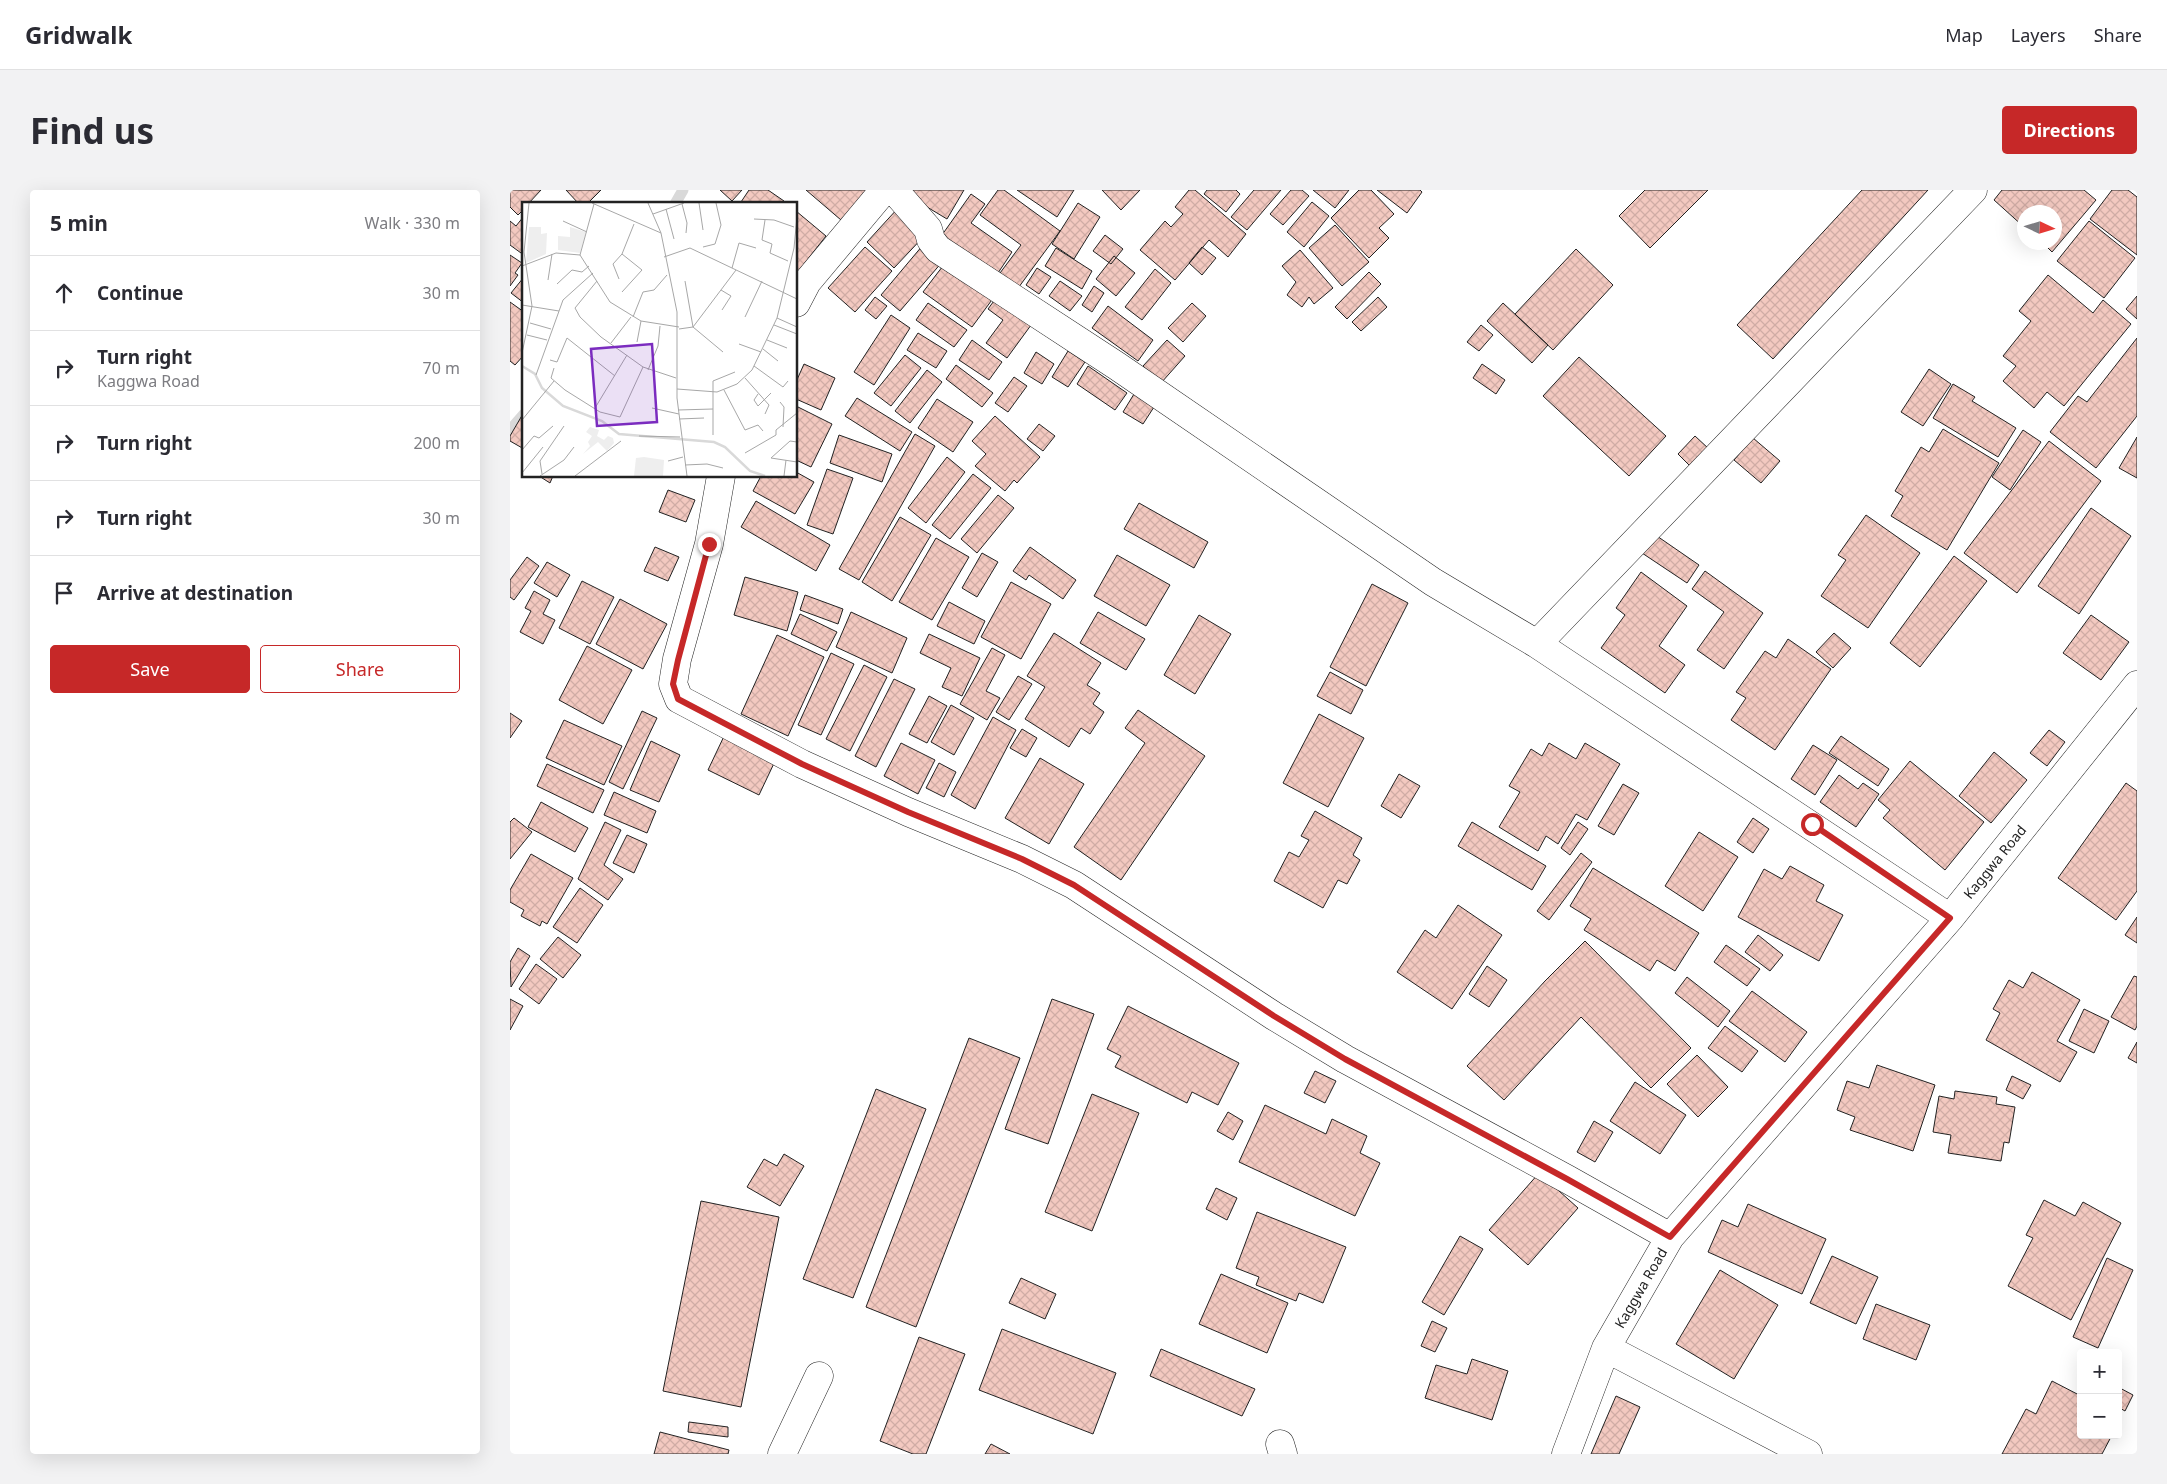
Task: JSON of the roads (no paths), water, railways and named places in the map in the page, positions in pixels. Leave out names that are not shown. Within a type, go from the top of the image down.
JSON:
[{"type":"street","points":[[798,300],[807,282],[884,190]]},
{"type":"street","points":[[894,190],[928,229],[931,240],[938,249],[1117,366],[1433,582],[1537,644],[1950,918]]},
{"type":"street","points":[[1537,644],[1973,190]]},
{"type":"street","points":[[721,478],[709,544],[673,684],[678,699],[802,764],[908,812],[1022,859],[1074,885],[1274,1016],[1345,1059],[1670,1237]]},
{"type":"street","name":"Kaggwa Road","points":[[1566,1454],[1606,1348],[1670,1237],[1950,918],[2137,685]]},
{"type":"street","points":[[1606,1348],[1808,1454]]},
{"type":"street","points":[[782,1454],[819,1376]]},
{"type":"waterway","points":[[676,202],[683,190]]},
{"type":"waterway","points":[[510,430],[522,416]]}]
